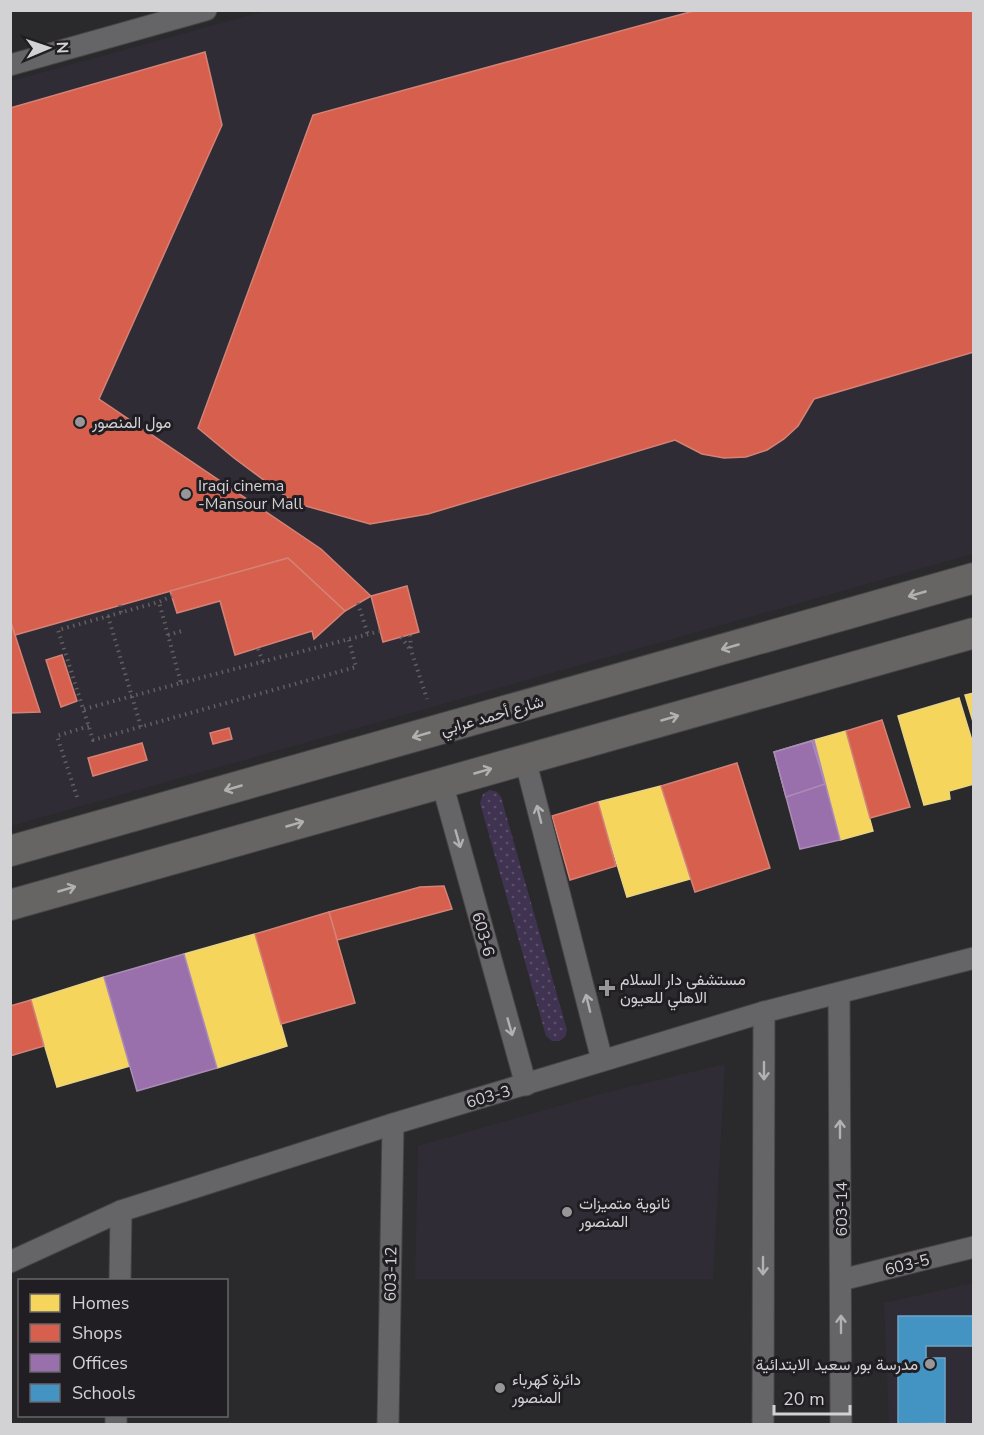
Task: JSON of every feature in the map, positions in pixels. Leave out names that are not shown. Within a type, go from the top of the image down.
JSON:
[{"type":"main road","name":"شارع أحمد عرابي","points":[[10,851],[974,578]]},
{"type":"main road","points":[[10,905],[974,633]]},
{"type":"street","points":[[10,65],[166,16],[206,10]]},
{"type":"street","points":[[525,759],[602,1060]]},
{"type":"street","name":"603-6","points":[[442,783],[526,1085]]},
{"type":"street","name":"603-3","points":[[10,1262],[122,1211],[393,1124],[764,1012],[974,958]]},
{"type":"street","name":"603-14","points":[[839,994],[841,1425]]},
{"type":"street","points":[[763,1425],[764,1012]]},
{"type":"street","name":"603-12","points":[[387,1425],[393,1124]]},
{"type":"street","points":[[120,1279],[122,1211]]},
{"type":"street","name":"603-5","points":[[841,1280],[974,1247]]},
{"type":"path","points":[[172,596],[159,602],[58,630],[93,740],[356,667],[349,640]]},
{"type":"path","points":[[159,602],[181,683]]},
{"type":"path","points":[[358,603],[368,635]]},
{"type":"path","points":[[120,605],[122,613]]},
{"type":"path","points":[[90,614],[91,621]]},
{"type":"path","points":[[108,616],[141,727]]},
{"type":"path","points":[[168,635],[182,631]]},
{"type":"path","points":[[84,709],[380,631]]},
{"type":"path","points":[[410,634],[411,650],[427,699]]},
{"type":"path","points":[[401,637],[411,650]]},
{"type":"path","points":[[258,648],[262,662]]},
{"type":"path","points":[[78,797],[57,736],[89,726]]},
{"type":"shaded area","points":[[265,11],[973,11],[973,554],[11,826],[11,81]]},
{"type":"shaded area","points":[[490,790],[497,792],[501,797],[567,1030],[565,1037],[559,1041],[552,1041],[546,1036],[480,803],[483,794]]},
{"type":"shaded area","name":"ثانوية متميزات المنصور","points":[[725,1064],[713,1279],[415,1279],[418,1146],[608,1092]]},
{"type":"shaded area","name":"مدرسة بور سعيد الابتدائية","points":[[973,1283],[973,1424],[889,1424],[884,1303]]},
{"type":"building: Homes","points":[[974,693],[974,725],[965,695]]},
{"type":"building: Homes","points":[[959,698],[974,747],[974,784],[949,791],[950,799],[924,805],[898,716]]},
{"type":"building: Homes","points":[[846,731],[873,831],[840,840],[814,740]]},
{"type":"building: Homes","points":[[661,786],[690,879],[627,897],[598,802]]},
{"type":"building: Homes","points":[[255,934],[287,1046],[217,1068],[184,954]]},
{"type":"building: Homes","points":[[104,977],[130,1066],[57,1087],[31,1000]]},
{"type":"building: Shops","points":[[697,10],[974,10],[974,352],[814,399],[798,426],[784,439],[767,450],[746,457],[724,458],[702,454],[675,440],[428,514],[370,524],[295,503],[198,428],[313,115]]},
{"type":"building: Shops","points":[[205,52],[222,125],[99,399],[321,549],[371,596],[345,611],[288,558],[15,635],[10,620],[10,108]]},
{"type":"building: Shops","points":[[288,558],[345,611],[314,639],[312,631],[235,655],[220,601],[177,613],[170,591]]},
{"type":"building: Shops","points":[[407,586],[419,632],[383,642],[371,596]]},
{"type":"building: Shops","points":[[10,620],[15,635],[40,712],[10,713]]},
{"type":"building: Shops","points":[[62,655],[77,701],[61,707],[46,660]]},
{"type":"building: Shops","points":[[882,720],[910,807],[870,818],[846,731]]},
{"type":"building: Shops","points":[[229,728],[232,739],[213,744],[210,733]]},
{"type":"building: Shops","points":[[142,743],[147,760],[93,776],[88,758]]},
{"type":"building: Shops","points":[[737,763],[770,868],[695,892],[661,786]]},
{"type":"building: Shops","points":[[598,802],[616,866],[570,880],[552,816]]},
{"type":"building: Shops","points":[[444,886],[452,909],[337,940],[329,912],[420,887]]},
{"type":"building: Shops","points":[[329,912],[355,1003],[281,1024],[255,934]]},
{"type":"building: Shops","points":[[31,1000],[44,1046],[10,1056],[10,1006]]},
{"type":"building: Offices","points":[[814,740],[840,840],[800,849],[774,752]]},
{"type":"building: Offices","points":[[812,741],[825,784],[786,797],[774,752]]},
{"type":"building: Offices","points":[[184,954],[217,1068],[137,1091],[104,977]]},
{"type":"building: Schools","points":[[898,1316],[974,1316],[974,1346],[926,1346],[926,1358],[945,1358],[945,1423],[898,1424]]},
{"type":"place","name":"مول المنصور","points":[[80,422]]},
{"type":"place","name":"Iraqi cinema -Mansour Mall","points":[[186,494]]},
{"type":"place","name":"مستشفى دار السلام الاهلي للعيون","points":[[607,988]]},
{"type":"place","name":"ثانوية متميزات المنصور","points":[[567,1212]]},
{"type":"place","name":"مدرسة بور سعيد الابتدائية","points":[[930,1364]]},
{"type":"place","name":"دائرة كهرباء المنصور","points":[[500,1388]]}]
